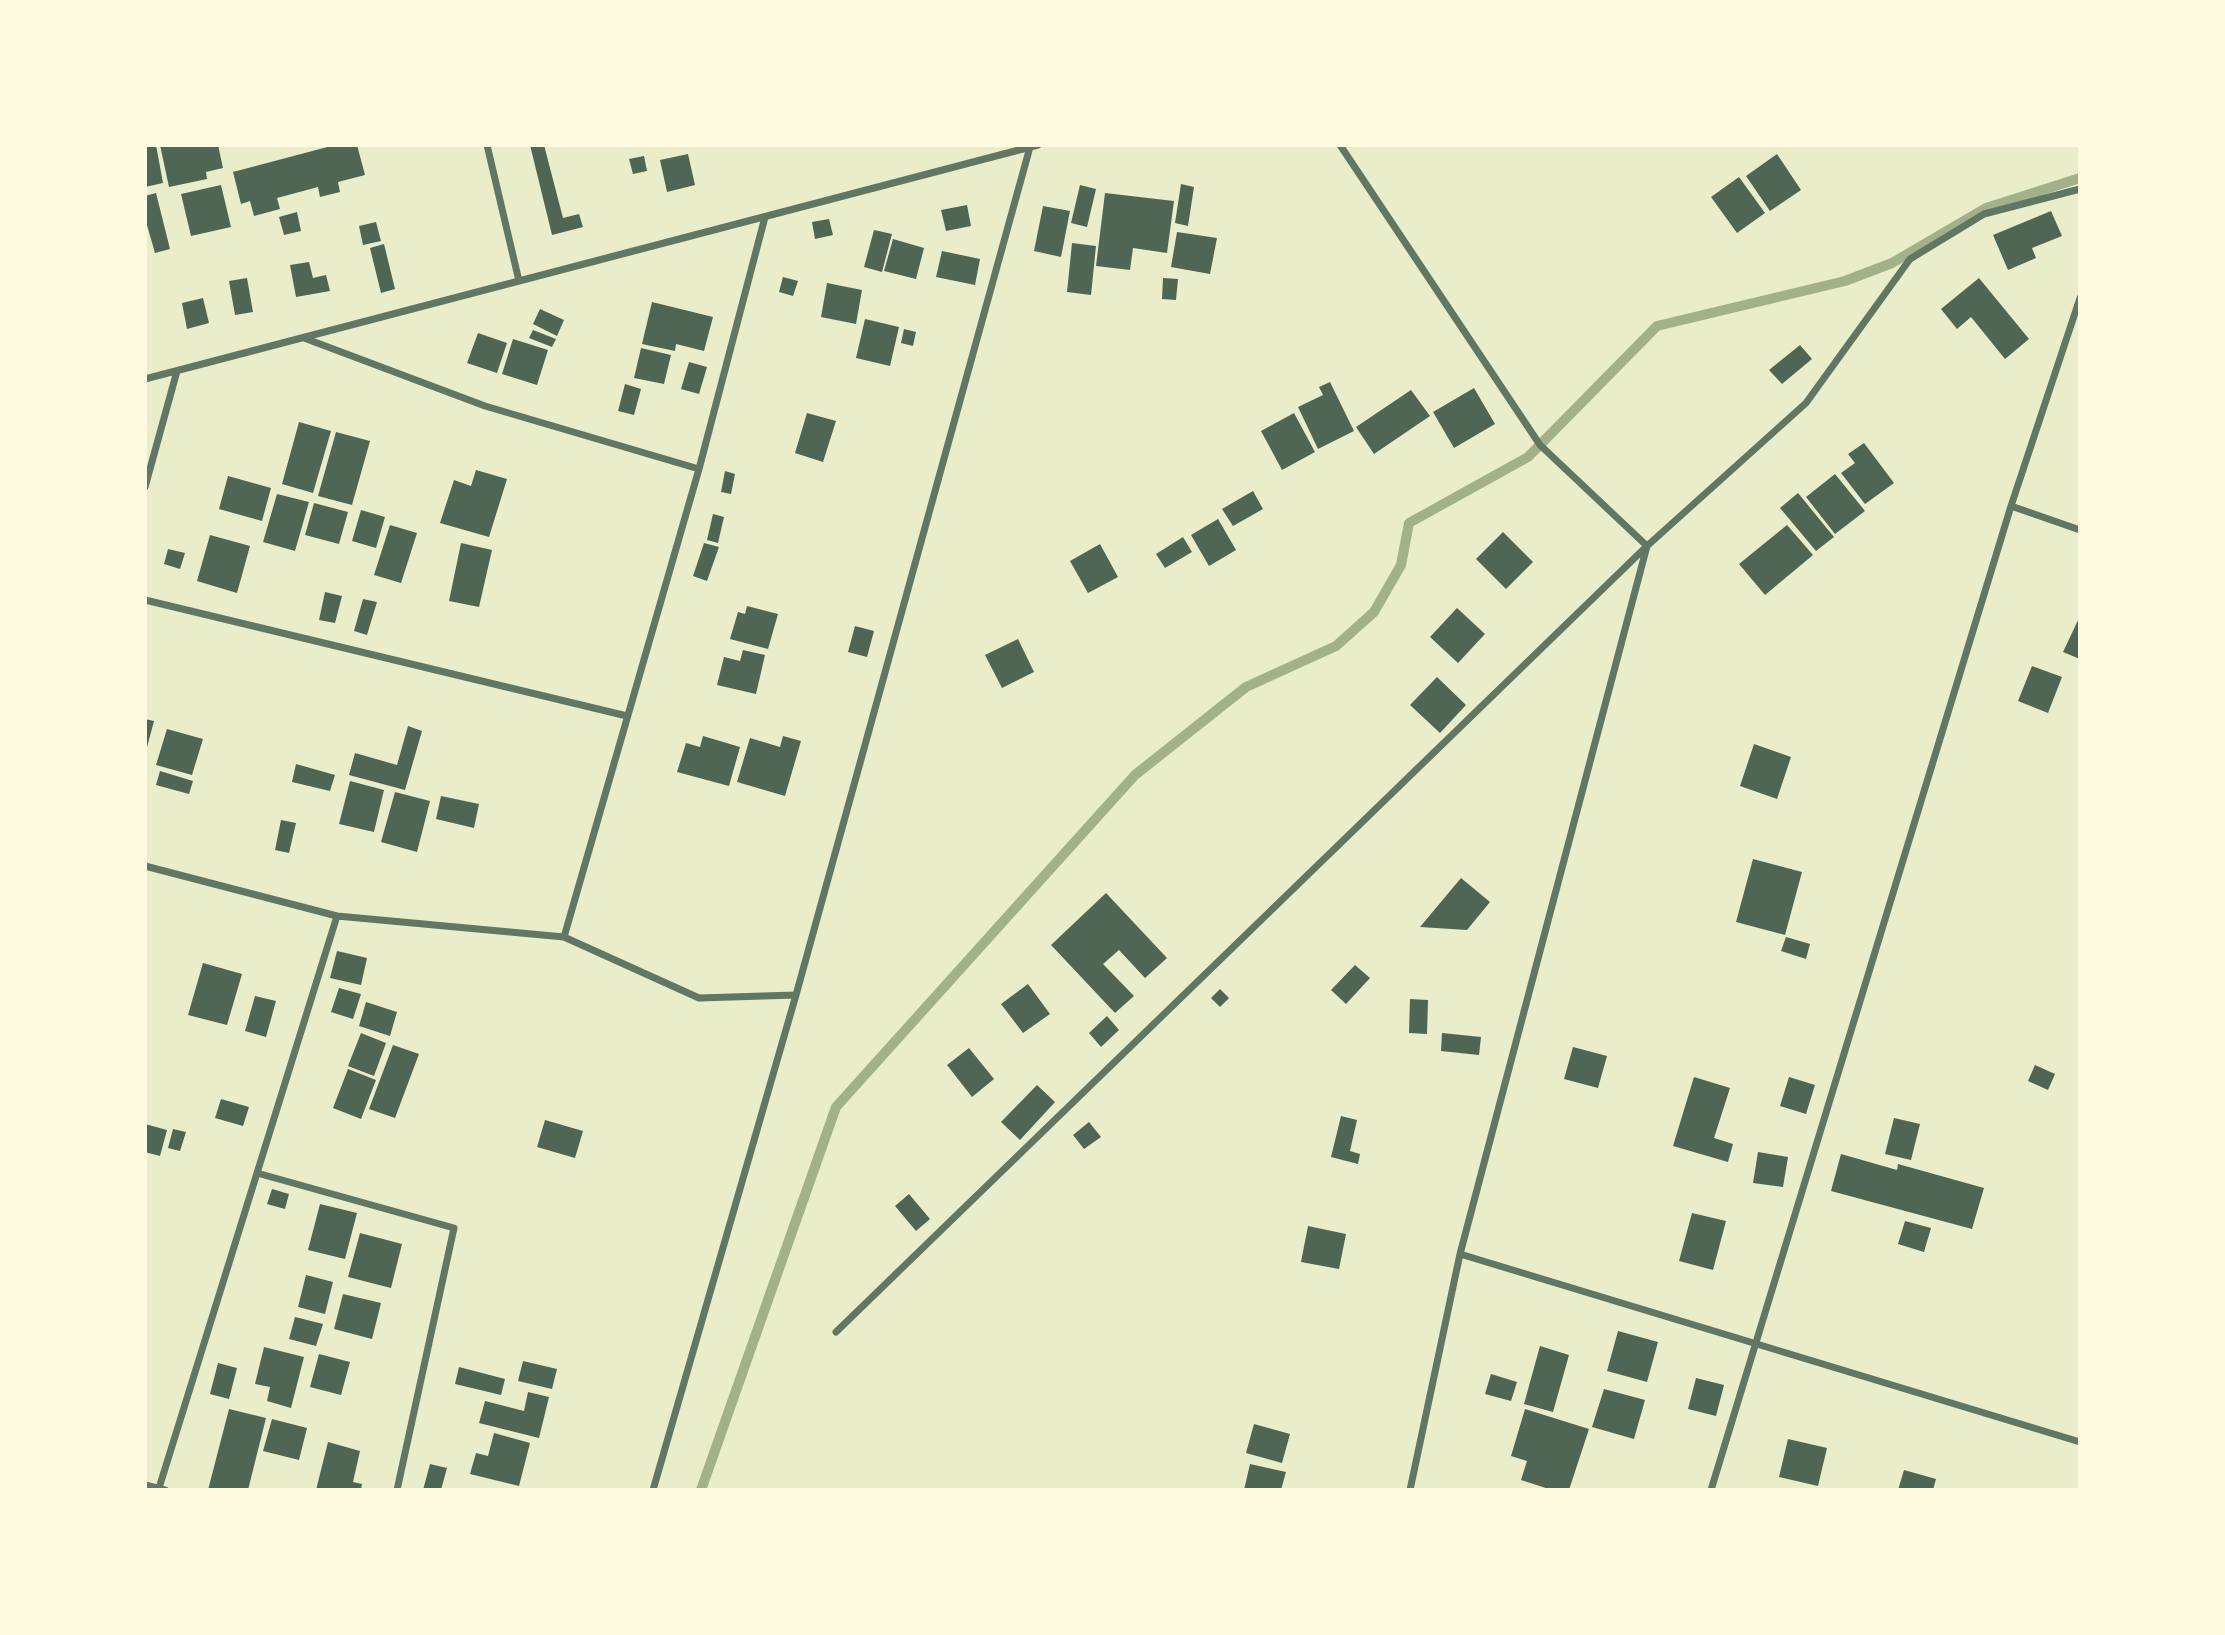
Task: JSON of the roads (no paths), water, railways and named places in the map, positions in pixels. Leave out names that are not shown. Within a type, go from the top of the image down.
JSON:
[{"type":"street","points":[[487,145],[519,281]]},
{"type":"street","points":[[1340,145],[1540,445],[1647,547]]},
{"type":"street","points":[[145,379],[1034,146]]},
{"type":"street","points":[[653,1490],[796,995],[1034,146]]},
{"type":"street","points":[[836,1332],[1647,547],[1806,403],[1910,259],[1984,214],[2080,188]]},
{"type":"street","points":[[564,937],[699,469],[765,217]]},
{"type":"street","points":[[1711,1490],[2011,506],[2080,299]]},
{"type":"street","points":[[303,338],[485,407],[699,469]]},
{"type":"street","points":[[145,487],[177,371]]},
{"type":"street","points":[[2011,506],[2080,530]]},
{"type":"street","points":[[1410,1490],[1460,1254],[1647,547]]},
{"type":"street","points":[[145,600],[627,716]]},
{"type":"street","points":[[145,866],[337,916],[564,937],[699,998],[796,995]]},
{"type":"street","points":[[145,1485],[162,1489],[337,916]]},
{"type":"street","points":[[257,1173],[454,1228],[397,1490]]},
{"type":"street","points":[[1460,1254],[2080,1442]]},
{"type":"waterway","points":[[701,1490],[836,1107],[1135,775],[1246,687],[1336,646],[1374,612],[1401,565],[1409,523],[1528,457],[1657,326],[1845,281],[1892,263],[1986,208],[2080,178]]}]
